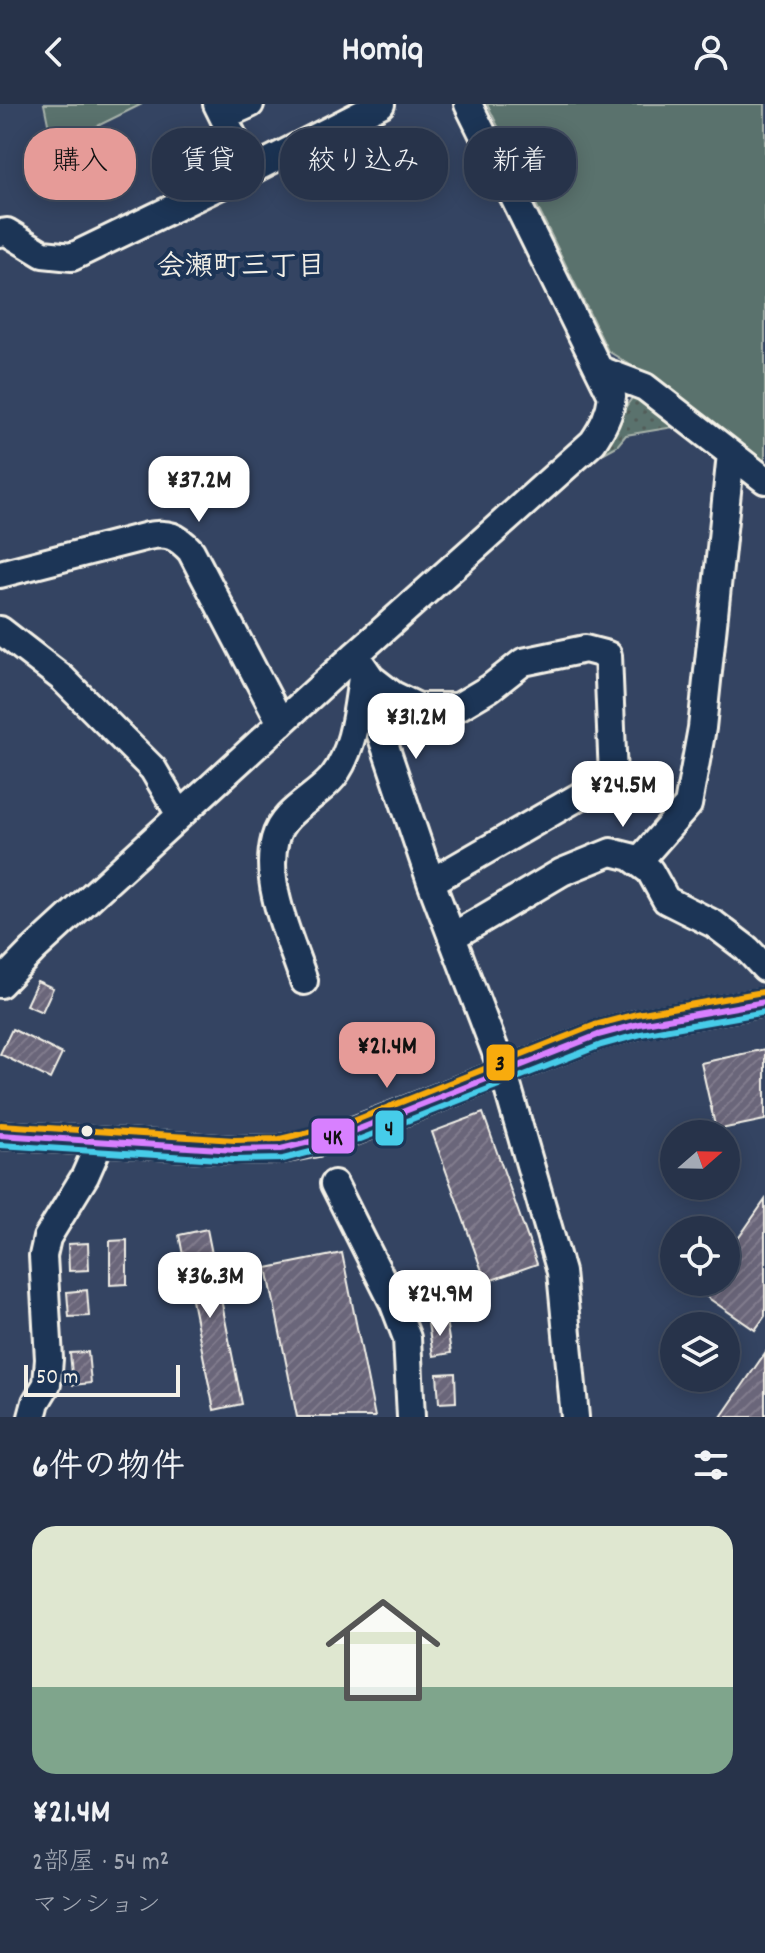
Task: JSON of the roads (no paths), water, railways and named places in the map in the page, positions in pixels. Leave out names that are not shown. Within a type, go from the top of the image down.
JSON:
[{"type":"street","points":[[229,128],[220,110],[250,104]]},
{"type":"street","points":[[264,164],[381,104]]},
{"type":"street","points":[[0,984],[33,950],[281,723],[358,666],[593,442],[610,411],[612,396],[600,370],[468,104]]},
{"type":"street","points":[[0,233],[7,232],[43,254],[72,257],[190,200]]},
{"type":"street","points":[[600,370],[645,387],[765,480]]},
{"type":"street","points":[[638,862],[688,805],[702,728],[731,454]]},
{"type":"street","points":[[0,574],[148,536],[164,533],[176,536],[191,551],[281,723]]},
{"type":"street","points":[[0,630],[62,678],[153,769],[180,815]]},
{"type":"street","points":[[358,666],[393,695],[418,707],[458,707],[490,688],[523,662],[585,649],[608,655],[613,777],[431,882]]},
{"type":"street","points":[[358,666],[431,882],[503,1071],[561,1272],[575,1417]]},
{"type":"street","points":[[304,981],[280,909],[271,867],[275,838],[281,823],[334,776],[352,736],[358,666]]},
{"type":"street","points":[[452,937],[562,872],[611,852],[631,857],[650,871],[666,900],[714,924],[747,949],[765,968]]},
{"type":"street","points":[[0,1135],[235,1150],[281,1149],[354,1131],[598,1035],[639,1024],[765,1002]]},
{"type":"street","points":[[32,1417],[36,1402],[47,1384],[43,1256],[47,1238],[85,1176],[100,1142]]},
{"type":"street","points":[[334,1184],[394,1304],[407,1338],[411,1417]]},
{"type":"district","name":"会瀬町三丁目","points":[[241,264]]}]
